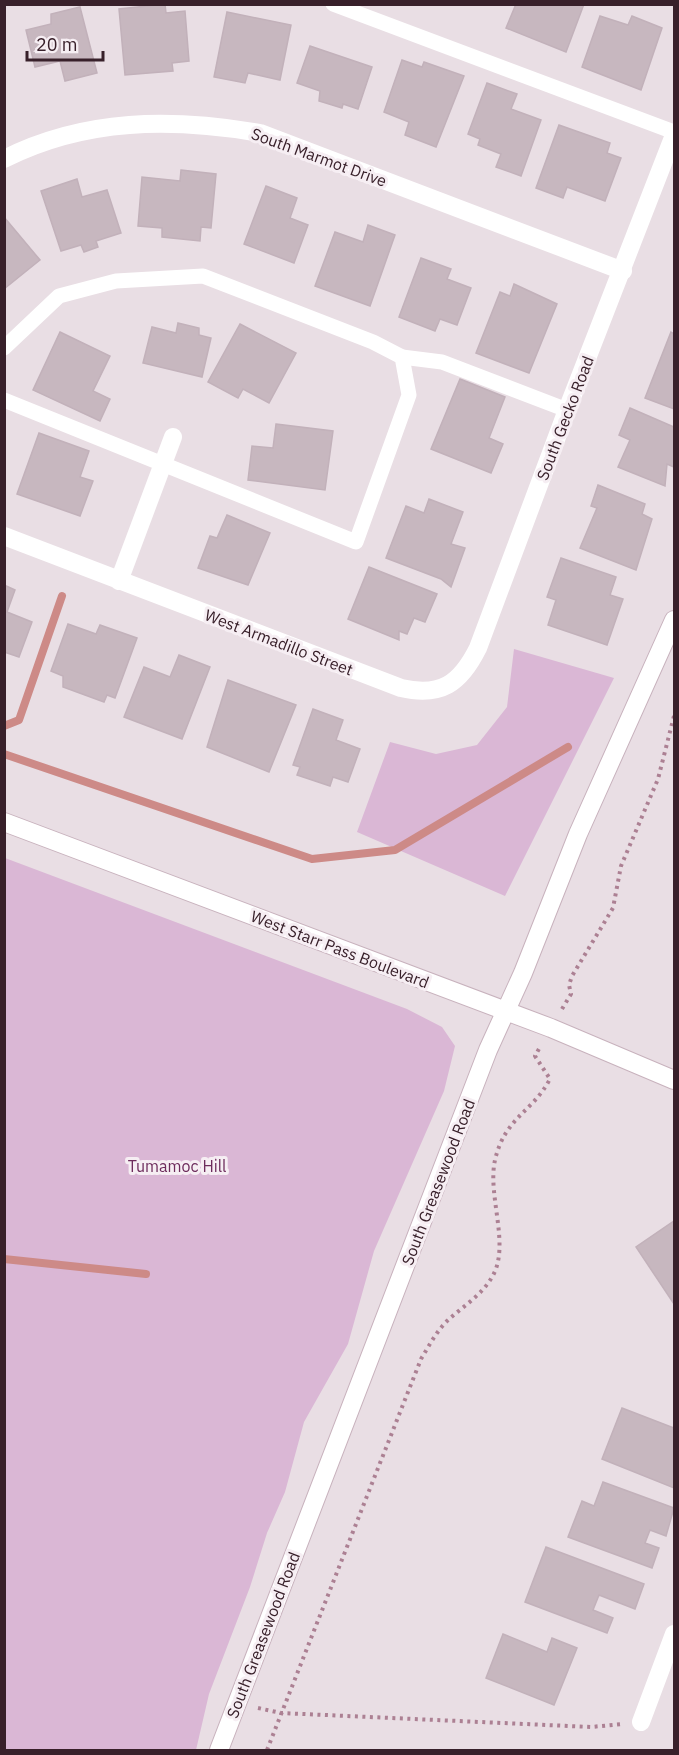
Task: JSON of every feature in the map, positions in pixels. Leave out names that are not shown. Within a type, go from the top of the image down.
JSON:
[{"type":"street","name":"South Marmot Drive","points":[[4,159],[29,147],[80,130],[150,122],[207,124],[260,133],[623,271]]},
{"type":"street","name":"South Gecko Road","points":[[441,689],[463,672],[478,648],[567,410],[675,134]]},
{"type":"street","points":[[119,581],[173,437]]},
{"type":"street","name":"West Armadillo Street","points":[[4,536],[400,688],[425,692],[441,689]]},
{"type":"street","name":"South Greasewood Road","points":[[219,1750],[505,1011],[578,834],[675,620]]},
{"type":"street","name":"West Starr Pass Boulevard","points":[[4,822],[505,1011],[675,1080]]},
{"type":"street","points":[[641,1722],[675,1634]]},
{"type":"lane","points":[[333,4],[675,134]]},
{"type":"lane","points":[[4,348],[58,296],[116,280],[202,276],[373,342],[402,357],[441,362],[567,410]]},
{"type":"lane","points":[[4,400],[356,542],[409,395],[402,357]]},
{"type":"path","points":[[572,994],[569,985],[572,976],[613,908],[621,866],[658,779],[675,716]]},
{"type":"path","points":[[267,1750],[421,1359],[445,1323],[480,1292],[493,1276],[500,1247],[492,1192],[495,1161],[502,1136],[509,1126],[541,1095],[550,1079],[541,1063]]},
{"type":"path","points":[[237,1704],[281,1713],[591,1727],[641,1722]]},
{"type":"green space","points":[[514,649],[614,678],[505,896],[357,832],[390,742],[436,754],[477,745],[507,707]]},
{"type":"green space","name":"Tumamoc Hill","points":[[5,858],[407,1009],[442,1027],[455,1046],[444,1091],[374,1251],[348,1344],[304,1422],[285,1492],[267,1533],[250,1587],[209,1694],[196,1750],[5,1750]]},
{"type":"building","points":[[165,4],[166,13],[185,11],[189,61],[172,63],[173,71],[125,75],[119,9]]},
{"type":"building","points":[[516,4],[584,4],[566,52],[506,28]]},
{"type":"building","points":[[80,7],[97,73],[65,81],[60,61],[35,67],[26,30],[51,24],[51,14]]},
{"type":"building","points":[[227,12],[291,25],[280,80],[248,73],[245,83],[214,77]]},
{"type":"building","points":[[600,16],[628,25],[632,16],[662,28],[641,90],[582,67]]},
{"type":"building","points":[[310,46],[372,67],[358,109],[343,104],[342,108],[319,101],[320,91],[297,83]]},
{"type":"building","points":[[402,60],[422,67],[424,62],[464,76],[436,147],[405,135],[409,122],[384,112]]},
{"type":"building","points":[[487,83],[517,94],[511,109],[541,120],[521,176],[496,167],[501,154],[478,145],[480,139],[468,134]]},
{"type":"building","points":[[559,125],[610,143],[607,153],[621,158],[605,201],[567,187],[563,198],[536,188]]},
{"type":"building","points":[[181,170],[216,174],[211,228],[201,227],[200,241],[162,237],[162,228],[138,226],[142,177],[180,181]]},
{"type":"building","points":[[77,179],[82,197],[107,190],[121,233],[96,241],[98,247],[84,252],[81,245],[61,251],[41,191]]},
{"type":"building","points":[[266,186],[297,198],[290,218],[308,225],[294,263],[244,244]]},
{"type":"building","points":[[4,217],[40,260],[4,289]]},
{"type":"building","points":[[368,225],[395,235],[370,306],[315,286],[335,232],[363,242]]},
{"type":"building","points":[[421,258],[451,269],[447,279],[471,288],[457,325],[440,319],[435,331],[399,317]]},
{"type":"building","points":[[514,284],[557,304],[529,373],[476,353],[500,292],[510,296]]},
{"type":"building","points":[[178,323],[199,328],[199,335],[211,338],[202,377],[143,363],[152,327],[176,333]]},
{"type":"building","points":[[240,324],[296,353],[269,403],[243,389],[238,398],[208,382]]},
{"type":"building","points":[[60,332],[110,356],[93,391],[110,399],[100,421],[33,390]]},
{"type":"building","points":[[671,332],[674,334],[674,409],[645,398]]},
{"type":"building","points":[[460,379],[505,397],[489,438],[503,444],[491,473],[431,449]]},
{"type":"building","points":[[630,408],[674,427],[674,467],[667,464],[665,486],[618,467],[630,440],[619,435]]},
{"type":"building","points":[[276,424],[333,431],[325,490],[248,480],[252,446],[273,448]]},
{"type":"building","points":[[39,433],[89,451],[80,477],[93,481],[80,516],[17,494]]},
{"type":"building","points":[[598,485],[645,504],[642,514],[652,519],[636,570],[580,548],[597,508],[591,506]]},
{"type":"building","points":[[429,499],[463,512],[451,544],[465,548],[451,587],[441,579],[386,558],[406,506],[424,513]]},
{"type":"building","points":[[227,515],[270,533],[248,585],[198,568],[210,536],[217,538]]},
{"type":"building","points":[[561,558],[616,577],[610,595],[623,599],[607,645],[548,625],[556,600],[547,597]]},
{"type":"building","points":[[369,567],[437,594],[425,622],[414,618],[407,634],[399,631],[399,640],[348,619]]},
{"type":"building","points":[[4,585],[15,590],[7,612],[32,622],[19,657],[4,652]]},
{"type":"building","points":[[68,624],[96,634],[100,625],[137,638],[115,698],[107,695],[104,702],[63,687],[63,676],[51,671]]},
{"type":"building","points":[[179,655],[210,667],[182,739],[124,717],[144,667],[170,677]]},
{"type":"building","points":[[228,680],[296,705],[269,772],[207,747]]},
{"type":"building","points":[[313,709],[343,720],[336,740],[360,749],[348,782],[333,777],[330,786],[297,775],[300,767],[293,765]]},
{"type":"building","points":[[674,1221],[674,1304],[636,1247]]},
{"type":"building","points":[[622,1408],[674,1428],[674,1488],[602,1459]]},
{"type":"building","points":[[603,1482],[674,1508],[666,1536],[650,1530],[645,1543],[659,1548],[652,1568],[568,1537],[582,1501],[594,1506]]},
{"type":"building","points":[[546,1547],[644,1584],[635,1609],[599,1595],[593,1610],[613,1618],[607,1633],[525,1602]]},
{"type":"building","points":[[503,1634],[547,1652],[552,1638],[577,1648],[554,1705],[486,1678]]},
{"type":"waterway","points":[[4,726],[19,720],[62,596]]},
{"type":"waterway","points":[[4,754],[312,859],[395,850],[568,747]]},
{"type":"waterway","points":[[4,1259],[146,1274]]}]
